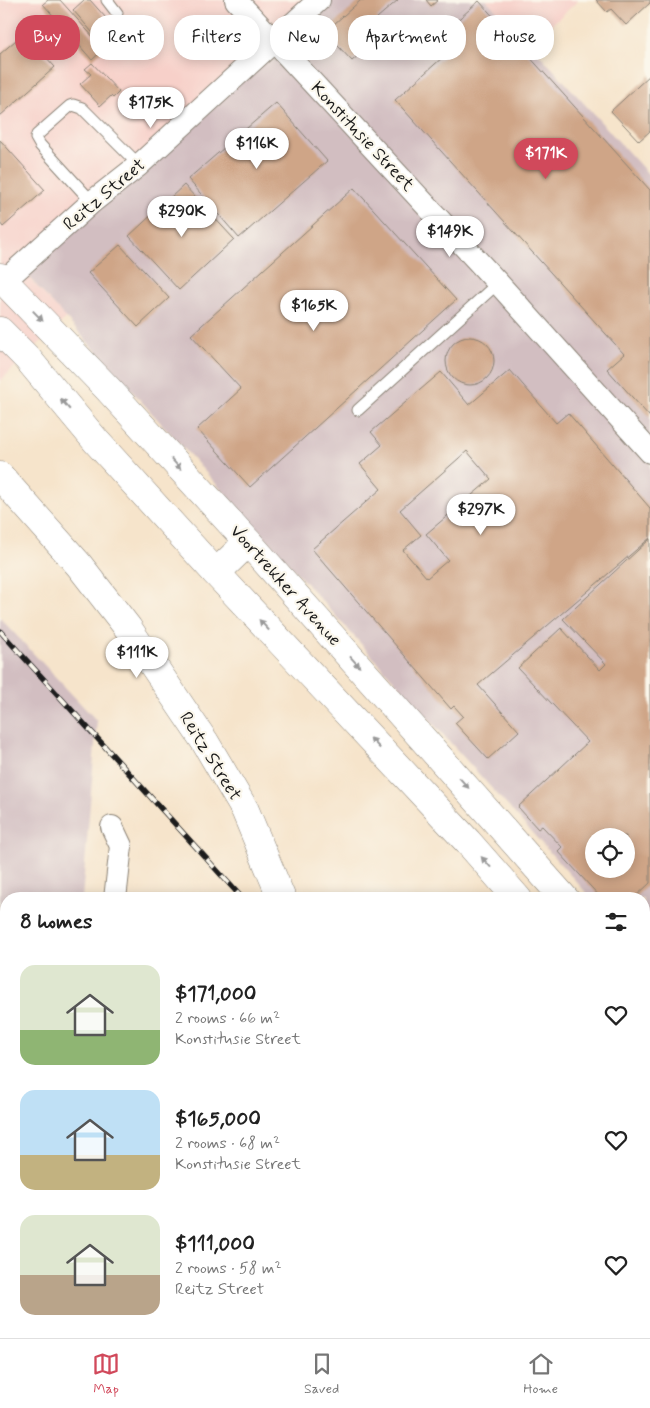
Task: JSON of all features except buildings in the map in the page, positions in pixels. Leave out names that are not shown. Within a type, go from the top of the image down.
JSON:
[{"type":"main road","name":"Voortrekker Avenue","points":[[1,281],[150,434],[494,817],[559,892]]},
{"type":"main road","points":[[0,331],[27,358],[116,462],[216,573],[468,842],[512,892]]},
{"type":"main road","points":[[116,462],[150,434]]},
{"type":"main road","name":"Reitz Street","points":[[0,476],[79,565],[128,628],[205,742],[245,810],[279,890]]},
{"type":"main road","points":[[216,573],[248,542]]},
{"type":"main road","points":[[468,842],[494,817]]},
{"type":"street","name":"Konstitusie Street","points":[[236,0],[270,37]]},
{"type":"street","name":"Reitz Street","points":[[303,15],[319,0]]},
{"type":"street","name":"Reitz Street","points":[[1,281],[92,202],[139,165],[270,45]]},
{"type":"street","name":"Konstitusie Street","points":[[292,60],[498,283],[650,452]]},
{"type":"street","points":[[112,827],[121,846],[116,892]]},
{"type":"lane","points":[[106,0],[117,14]]},
{"type":"lane","points":[[92,202],[40,145],[36,138],[70,106],[82,108],[139,165]]},
{"type":"lane","points":[[358,410],[498,283]]},
{"type":"shaded area","points":[[0,0],[328,0],[311,15],[270,15],[270,52],[25,274],[66,318],[0,381]]},
{"type":"shaded area","points":[[328,0],[486,0],[501,15],[476,15],[476,60],[545,60],[650,176],[650,892],[586,892],[25,273],[270,52],[270,60],[338,60],[338,15],[311,15]]},
{"type":"shaded area","points":[[486,0],[579,0],[554,22],[554,15],[501,15]]},
{"type":"shaded area","points":[[0,618],[97,721],[83,892],[0,892]]},
{"type":"railway","points":[[0,631],[237,892]]}]
